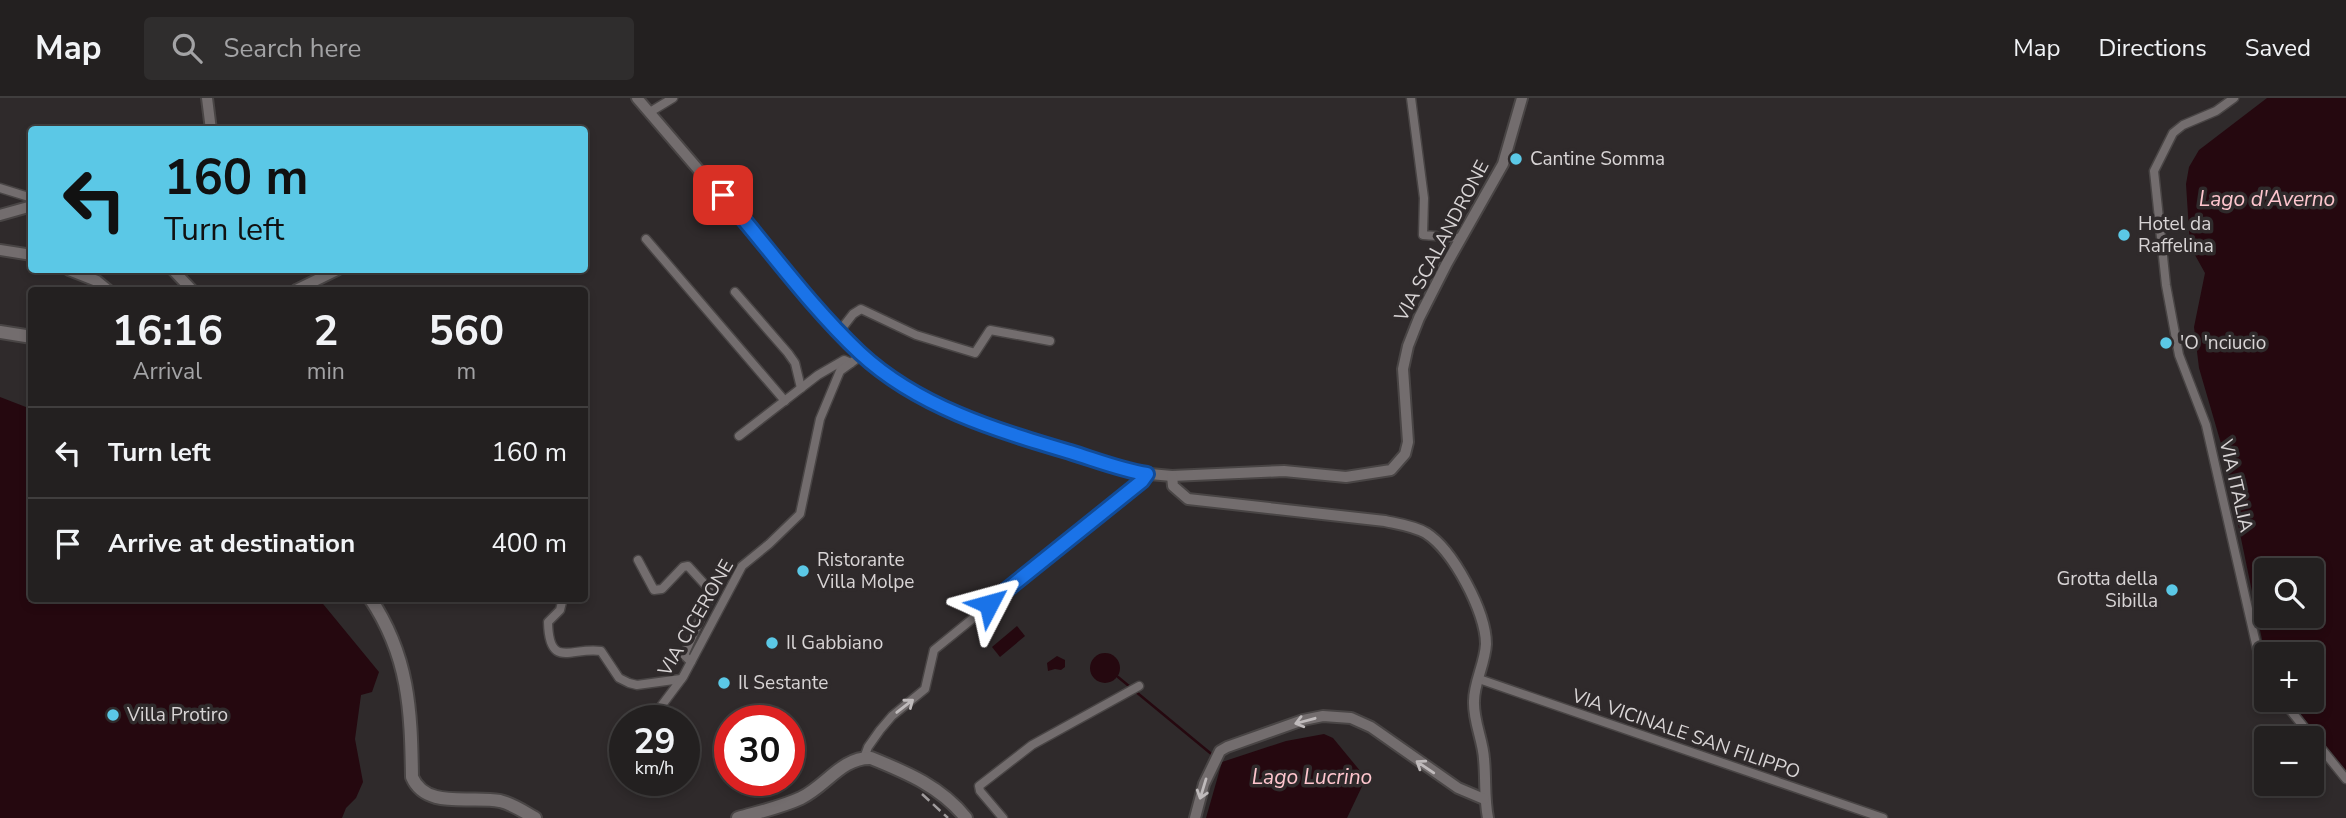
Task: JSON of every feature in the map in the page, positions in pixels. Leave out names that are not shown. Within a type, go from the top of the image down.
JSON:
[{"type":"main road","points":[[0,332],[28,336]]},
{"type":"main road","points":[[373,602],[385,621],[398,656],[411,709],[412,777],[415,786],[423,793],[439,798],[500,802],[535,818]]},
{"type":"main road","points":[[738,818],[798,800],[845,765],[864,758],[872,758],[922,780],[939,790],[966,818]]},
{"type":"street","points":[[207,98],[210,126]]},
{"type":"street","points":[[637,98],[839,332],[862,355],[898,383],[942,408],[996,430],[1147,474],[1172,476],[1173,486],[1188,499],[1357,516],[1410,526],[1438,541],[1479,609],[1486,640],[1483,666],[1473,700],[1484,757],[1484,799],[1488,818]]},
{"type":"street","points":[[650,112],[673,98]]},
{"type":"street","points":[[1411,98],[1424,198],[1423,235],[1461,238]]},
{"type":"street","name":"VIA SCALANDRONE","points":[[1172,476],[1284,471],[1346,477],[1391,470],[1399,464],[1408,442],[1403,369],[1408,346],[1419,318],[1503,164],[1522,98]]},
{"type":"street","name":"VIA ITALIA","points":[[2234,98],[2216,111],[2183,125],[2173,133],[2154,171],[2166,285],[2179,355],[2206,425],[2256,642]]},
{"type":"street","points":[[0,188],[28,197]]},
{"type":"street","points":[[0,215],[28,207]]},
{"type":"street","points":[[646,239],[785,401]]},
{"type":"street","points":[[0,250],[28,254]]},
{"type":"street","points":[[77,273],[104,287]]},
{"type":"street","points":[[176,273],[189,287]]},
{"type":"street","points":[[302,287],[331,273]]},
{"type":"street","points":[[734,292],[788,353],[795,363],[802,388]]},
{"type":"street","points":[[839,332],[853,314],[861,309],[916,335],[975,353],[990,330],[1051,341]]},
{"type":"street","name":"VIA CICERONE","points":[[662,705],[681,680],[742,566],[800,514],[820,419],[840,371],[862,355]]},
{"type":"street","points":[[739,436],[844,360],[850,363]]},
{"type":"street","points":[[864,758],[868,747],[892,716],[925,689],[933,650],[1142,481],[1147,474]]},
{"type":"street","points":[[638,560],[654,590],[662,589],[688,566],[709,590],[710,597],[684,655],[691,662]]},
{"type":"street","points":[[562,602],[560,610],[548,622],[551,644],[556,650],[572,654],[589,650],[601,651],[619,678],[637,685],[681,680]]},
{"type":"street","name":"VIA VICINALE SAN FILIPPO","points":[[1479,679],[1883,818]]},
{"type":"street","points":[[1003,818],[980,791],[979,786],[1032,745],[1134,688]]},
{"type":"street","points":[[2292,712],[2346,779]]},
{"type":"street","points":[[1195,818],[1217,756],[1227,747],[1303,720],[1323,716],[1351,718],[1371,727],[1458,788],[1484,799]]},
{"type":"water","name":"Lago d'Averno","points":[[2267,98],[2346,98],[2346,773],[2324,744],[2324,726],[2310,726],[2299,712],[2324,712],[2324,642],[2263,642],[2260,628],[2324,628],[2324,558],[2254,558],[2254,601],[2222,447],[2199,368],[2194,327],[2205,273],[2190,246],[2186,184],[2189,167],[2199,150]]},
{"type":"water","points":[[0,397],[28,408],[28,602],[321,602],[379,672],[372,692],[361,695],[355,739],[363,782],[342,818],[0,818]]},
{"type":"water","points":[[1017,626],[1025,636],[1000,657],[992,647]]},
{"type":"water","points":[[1105,653],[1111,654],[1119,662],[1119,674],[1111,682],[1105,683],[1099,682],[1091,674],[1090,668],[1091,662],[1099,654]]},
{"type":"water","points":[[1057,656],[1065,660],[1065,667],[1048,671],[1047,663]]},
{"type":"water","name":"Lago Lucrino","points":[[1324,734],[1333,738],[1366,778],[1347,818],[1206,818],[1222,762],[1286,741]]},
{"type":"waterway","points":[[1118,677],[1215,757]]},
{"type":"railway","points":[[922,794],[948,818]]},
{"type":"place","name":"Cantine Somma","points":[[1516,159]]},
{"type":"place","name":"Hotel da Raffelina","points":[[2124,235]]},
{"type":"place","name":"'O 'nciucio","points":[[2166,343]]},
{"type":"place","name":"Ristorante Villa Molpe","points":[[803,571]]},
{"type":"place","name":"Grotta della Sibilla","points":[[2172,590]]},
{"type":"place","name":"Il Gabbiano","points":[[772,643]]},
{"type":"place","name":"Il Sestante","points":[[724,683]]},
{"type":"place","name":"Villa Protiro","points":[[113,715]]},
{"type":"route","points":[[723,195],[830,323],[862,355],[898,383],[942,408],[996,430],[1147,474],[1142,481],[989,604]]}]
